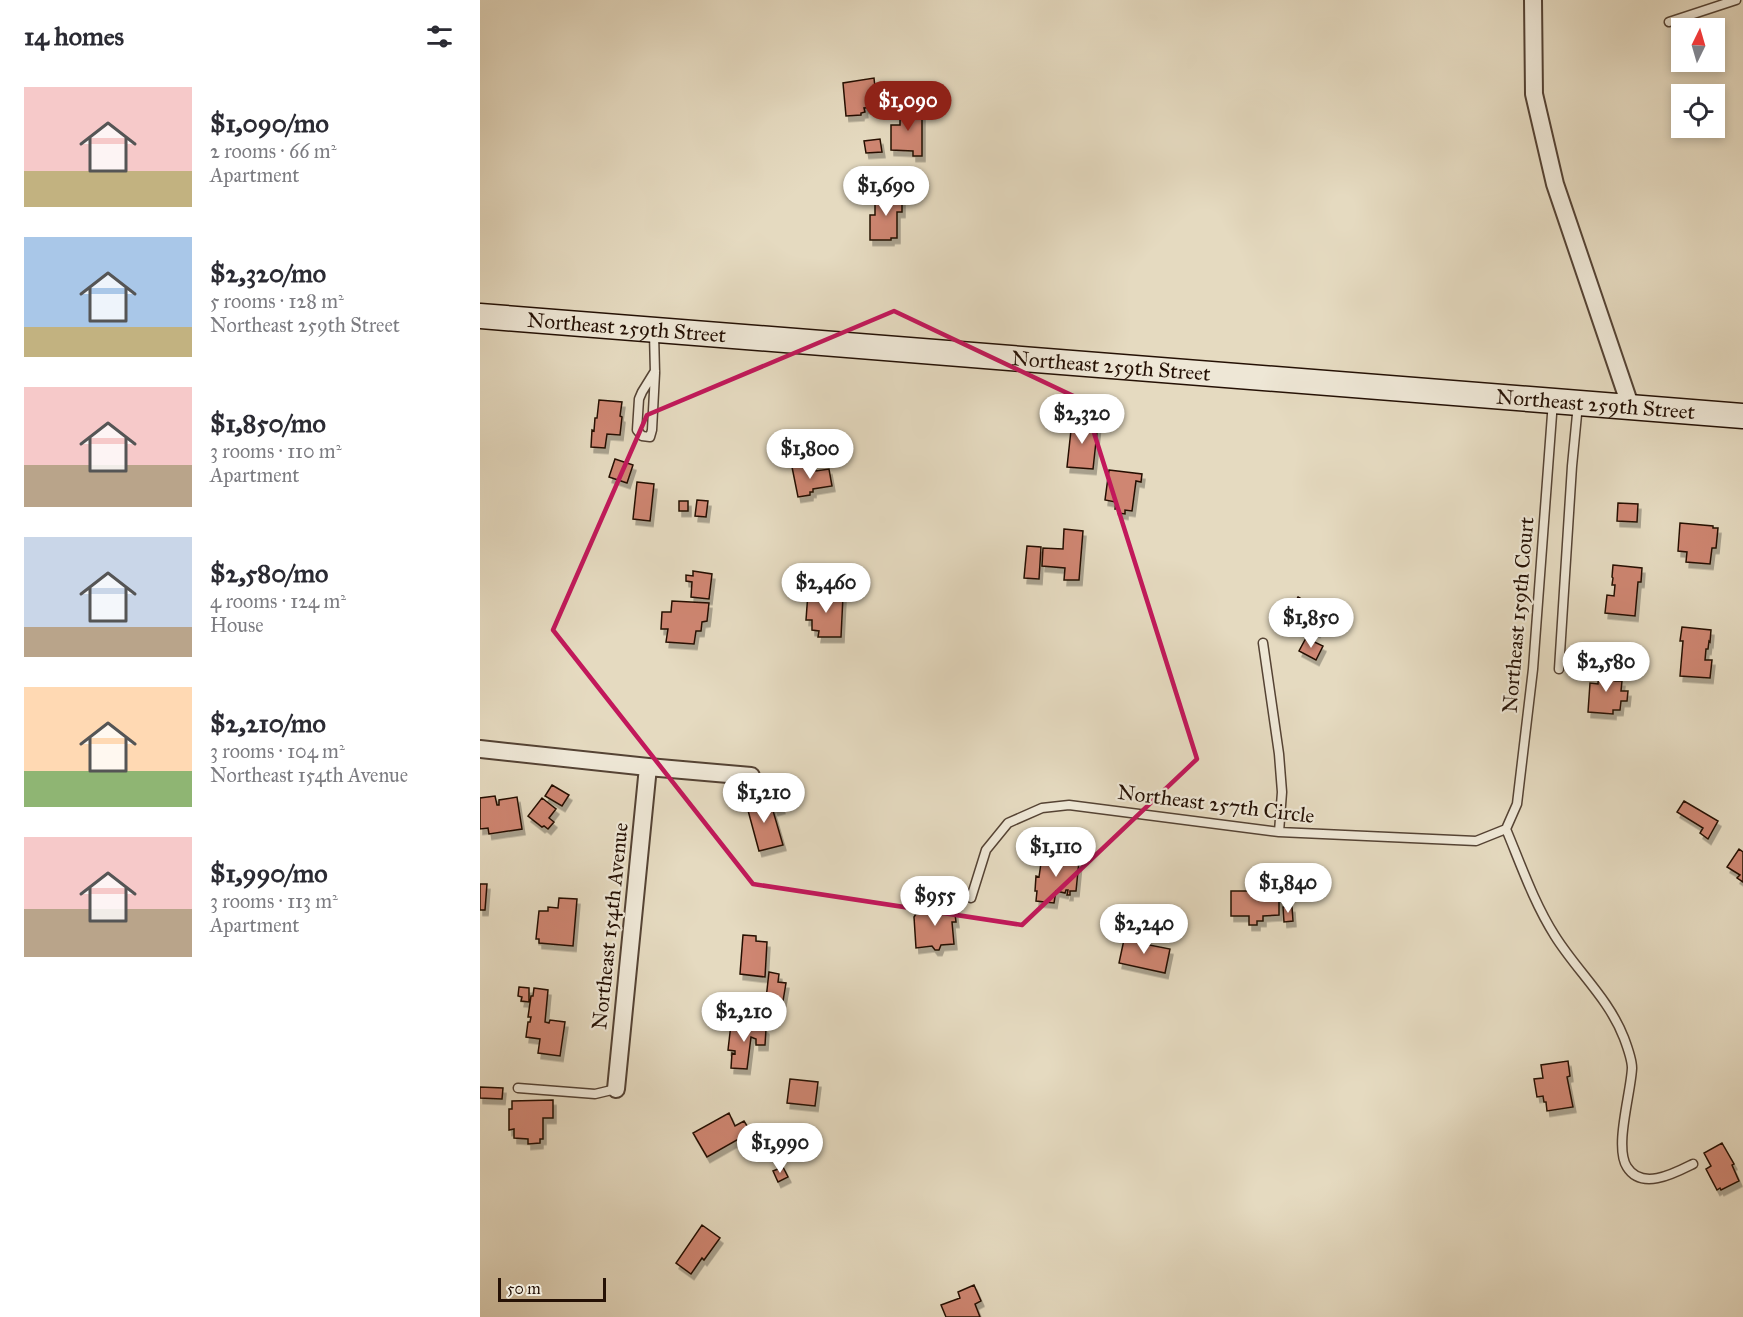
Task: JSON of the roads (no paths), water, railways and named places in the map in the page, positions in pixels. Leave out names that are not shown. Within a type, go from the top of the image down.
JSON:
[{"type":"street","points":[[1533,0],[1534,93],[1555,184],[1631,408]]},
{"type":"street","name":"Northeast 259th Street","points":[[480,316],[1743,416]]},
{"type":"street","points":[[480,749],[751,776]]},
{"type":"street","name":"Northeast 154th Avenue","points":[[616,1089],[648,767]]},
{"type":"lane","points":[[1669,22],[1736,0]]},
{"type":"lane","points":[[653,330],[655,370],[652,430],[650,437],[642,436],[637,430],[639,399],[655,370]]},
{"type":"lane","name":"Northeast 159th Court","points":[[1506,829],[1517,804],[1533,669],[1552,401]]},
{"type":"lane","points":[[1559,669],[1578,403]]},
{"type":"lane","points":[[1263,643],[1279,754],[1282,792],[1279,832]]},
{"type":"lane","name":"Northeast 257th Circle","points":[[971,898],[986,850],[1008,823],[1042,808],[1069,805],[1279,832],[1476,841],[1506,829]]},
{"type":"lane","points":[[1506,829],[1533,895],[1556,937],[1606,1002],[1624,1038],[1632,1066],[1622,1151],[1627,1168],[1640,1178],[1653,1179],[1669,1176],[1693,1164]]},
{"type":"lane","points":[[518,1088],[594,1094],[616,1089]]}]
